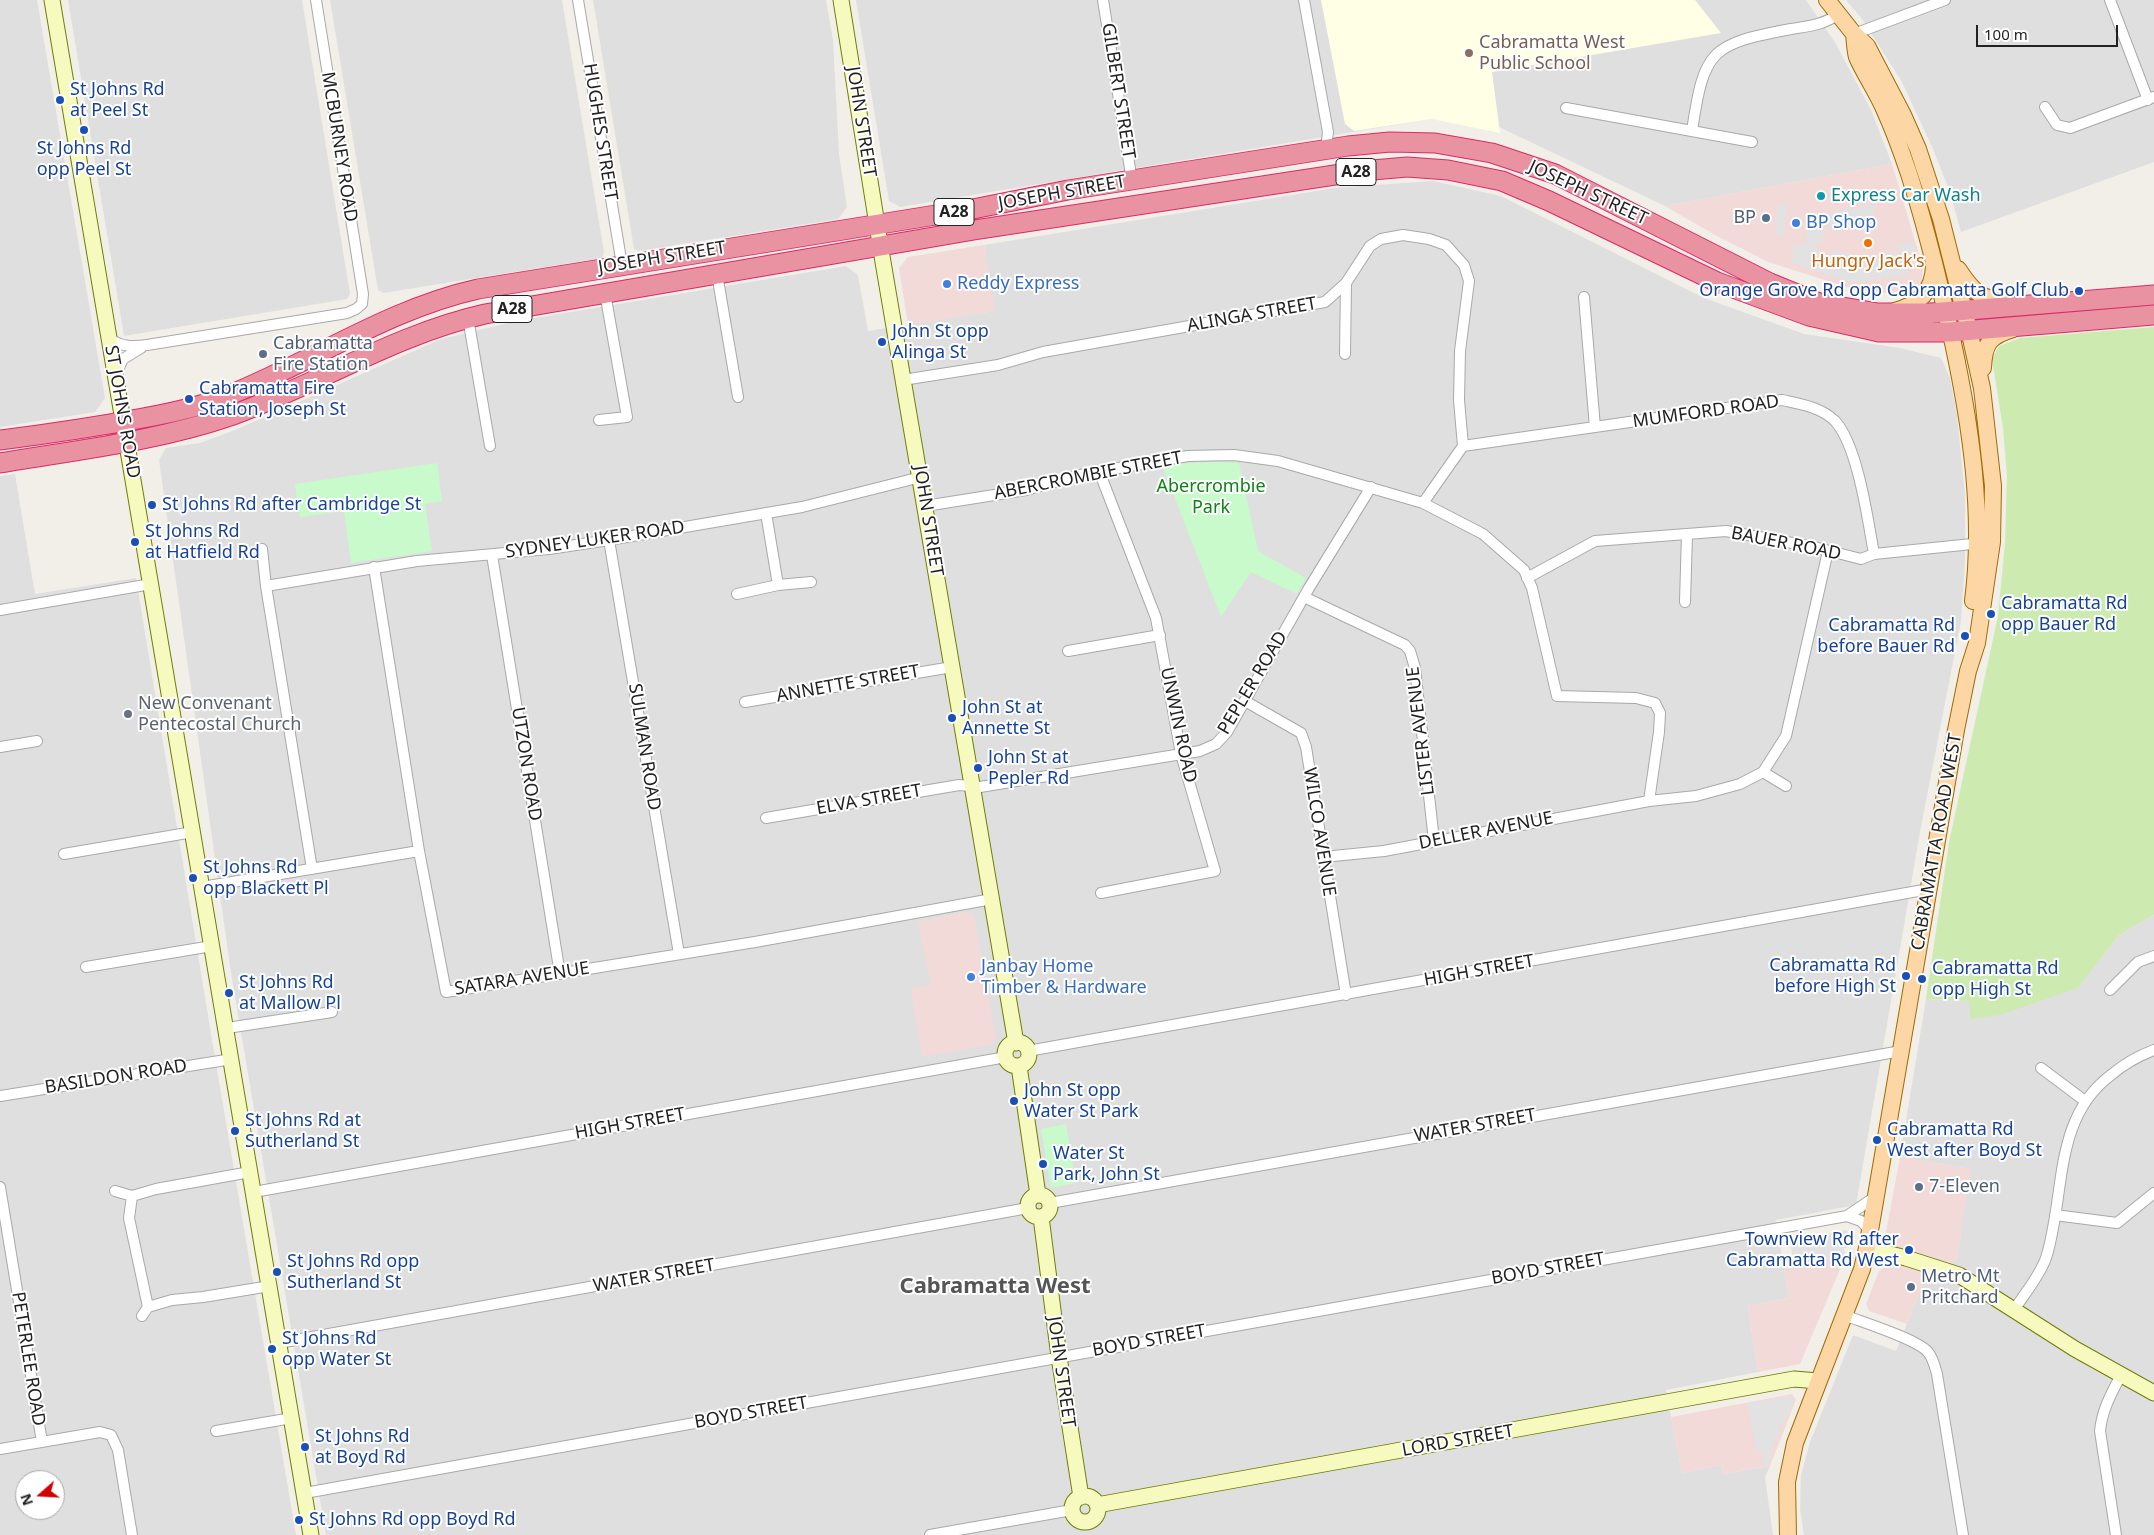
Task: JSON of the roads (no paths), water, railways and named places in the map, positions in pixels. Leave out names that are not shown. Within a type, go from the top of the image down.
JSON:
[{"type":"highway","name":"JOSEPH STREET","points":[[123,422],[183,410],[225,397],[259,383],[377,324],[440,298],[500,285],[877,224],[1068,190],[1367,144],[1435,143],[1492,152],[1555,174],[1770,283],[1819,303],[1888,314],[1955,311]]},
{"type":"highway","name":"JOSEPH STREET","points":[[127,442],[191,428],[232,415],[411,336],[468,318],[974,230],[1360,171],[1407,167],[1448,170],[1502,181],[1549,201],[1717,282],[1809,316],[1880,332],[1950,332],[1969,330]]},
{"type":"highway","name":"A28","points":[[1955,311],[2154,294]]},
{"type":"highway","name":"A28","points":[[1969,330],[2154,315]]},
{"type":"highway","name":"A28","points":[[0,440],[70,432],[123,422]]},
{"type":"highway","name":"A28","points":[[0,464],[127,442]]},
{"type":"main road","name":"CABRAMATTA ROAD WEST","points":[[1827,0],[1854,34],[1867,46],[1903,115],[1918,149],[1951,259],[1955,311],[1950,332],[1966,407],[1977,504],[1984,542]]},
{"type":"main road","name":"CABRAMATTA ROAD WEST","points":[[1788,1535],[1786,1501],[1790,1460],[1818,1381],[1862,1269],[1867,1248],[1968,671],[1968,642],[1975,585],[1993,486],[1982,388],[1969,330],[1955,311],[1933,255],[1905,162],[1885,111],[1857,56],[1854,34]]},
{"type":"main road","points":[[1888,314],[1913,304],[1925,295],[1932,279],[1933,255]]},
{"type":"main road","points":[[1951,259],[1973,291],[1989,299],[2013,306]]},
{"type":"main road","points":[[1982,388],[1984,356],[1989,342],[2003,332],[2027,324]]},
{"type":"street","name":"ST JOHNS ROAD","points":[[52,0],[227,1028],[311,1535]]},
{"type":"street","name":"MCBURNEY ROAD","points":[[147,345],[347,313],[356,310],[362,304],[316,0]]},
{"type":"street","name":"HUGHES STREET","points":[[578,0],[622,265]]},
{"type":"street","name":"JOHN STREET","points":[[841,0],[880,246],[921,477],[972,786],[992,899],[1022,1047]]},
{"type":"street","name":"GILBERT STREET","points":[[1103,0],[1132,181]]},
{"type":"street","points":[[1304,0],[1328,132],[1326,149]]},
{"type":"street","points":[[1854,34],[1945,0]]},
{"type":"street","points":[[2045,107],[2056,125],[2070,128],[2151,99],[2110,0]]},
{"type":"street","points":[[1692,131],[1697,94],[1705,71],[1711,59],[1724,47],[1738,40],[1759,35],[1826,23],[1839,14]]},
{"type":"street","points":[[1566,108],[1752,142]]},
{"type":"street","name":"ALINGA STREET","points":[[903,380],[998,365],[1042,352],[1325,302],[1346,282],[1370,246],[1381,239],[1403,235],[1429,238],[1446,245],[1464,265],[1469,282],[1460,351],[1459,400],[1463,446]]},
{"type":"street","points":[[717,274],[738,396]]},
{"type":"street","points":[[1345,354],[1346,282]]},
{"type":"street","points":[[598,420],[627,417],[605,293]]},
{"type":"street","points":[[1584,298],[1595,427]]},
{"type":"street","points":[[468,318],[490,446]]},
{"type":"street","points":[[109,338],[116,343],[132,347],[147,345]]},
{"type":"street","points":[[115,376],[123,359],[147,345]]},
{"type":"street","name":"MUMFORD ROAD","points":[[1463,446],[1782,400],[1814,407],[1835,421],[1846,439],[1864,496],[1874,554]]},
{"type":"street","points":[[1423,503],[1463,446]]},
{"type":"street","name":"ABERCROMBIE STREET","points":[[925,506],[1034,488],[1099,471],[1188,456],[1234,455],[1278,461],[1423,503],[1483,534],[1524,570],[1532,588],[1557,696],[1636,698],[1655,703],[1660,714],[1659,732],[1649,801]]},
{"type":"street","name":"UNWIN ROAD","points":[[1099,471],[1148,597],[1160,635],[1181,754],[1215,871],[1101,893]]},
{"type":"street","name":"SYDNEY LUKER ROAD","points":[[266,586],[417,561],[492,555],[610,540],[844,498],[921,477]]},
{"type":"street","name":"PEPLER ROAD","points":[[972,786],[980,787],[1200,751],[1216,744],[1227,732],[1304,597],[1370,487]]},
{"type":"street","points":[[766,513],[778,585]]},
{"type":"street","name":"BAUER ROAD","points":[[1528,578],[1595,542],[1726,530],[1860,559],[1874,554],[1984,542]]},
{"type":"street","points":[[1685,602],[1687,534]]},
{"type":"street","name":"SULMAN ROAD","points":[[610,540],[679,954]]},
{"type":"street","points":[[262,549],[266,586],[312,869]]},
{"type":"street","points":[[1786,786],[1763,772],[1786,736],[1828,551]]},
{"type":"street","name":"UTZON ROAD","points":[[492,555],[560,974]]},
{"type":"street","name":"SATARA AVENUE","points":[[374,567],[419,851],[446,992],[679,954],[992,899]]},
{"type":"street","points":[[737,594],[778,585],[811,582]]},
{"type":"street","points":[[0,610],[151,584]]},
{"type":"street","name":"LISTER AVENUE","points":[[1304,597],[1405,644],[1410,651],[1415,668],[1434,841]]},
{"type":"street","points":[[1068,651],[1160,635]]},
{"type":"street","name":"ANNETTE STREET","points":[[745,702],[952,667]]},
{"type":"street","name":"WILCO AVENUE","points":[[1245,700],[1302,733],[1306,747],[1346,995]]},
{"type":"street","points":[[0,747],[37,741]]},
{"type":"street","name":"DELLER AVENUE","points":[[1323,857],[1384,851],[1649,801],[1696,796],[1740,784],[1763,772]]},
{"type":"street","name":"ELVA STREET","points":[[766,818],[959,785],[972,786]]},
{"type":"street","points":[[64,854],[193,832]]},
{"type":"street","points":[[202,887],[419,851]]},
{"type":"street","name":"HIGH STREET","points":[[1022,1047],[1346,995],[1929,889]]},
{"type":"street","points":[[86,967],[212,946]]},
{"type":"street","points":[[2110,990],[2138,962],[2154,956]]},
{"type":"street","points":[[227,1028],[332,1012]]},
{"type":"street","points":[[1012,1043],[1022,1047],[1026,1062],[1020,1066],[1011,1064],[1006,1057],[1007,1048],[1012,1043]]},
{"type":"street","points":[[2014,1310],[2042,1266],[2050,1243],[2069,1136],[2085,1101],[2106,1078],[2133,1060],[2154,1050]]},
{"type":"street","name":"WATER STREET","points":[[1044,1199],[1901,1051]]},
{"type":"street","name":"HIGH STREET","points":[[254,1192],[1006,1057]]},
{"type":"street","name":"BASILDON ROAD","points":[[0,1096],[232,1059]]},
{"type":"street","points":[[1020,1066],[1048,1212],[1034,1212]]},
{"type":"street","points":[[2041,1068],[2085,1101]]},
{"type":"street","points":[[114,1190],[132,1196],[156,1189],[250,1172]]},
{"type":"street","name":"PETERLEE ROAD","points":[[0,1187],[42,1442]]},
{"type":"street","points":[[2055,1215],[2116,1223],[2154,1193]]},
{"type":"street","points":[[132,1196],[129,1218],[145,1312],[172,1300],[270,1286]]},
{"type":"street","name":"BOYD STREET","points":[[305,1493],[1847,1216],[1876,1196]]},
{"type":"street","name":"JOHN STREET","points":[[1034,1212],[1081,1497]]},
{"type":"street","name":"WATER STREET","points":[[279,1344],[1034,1212]]},
{"type":"street","points":[[1847,1216],[1861,1221],[1870,1231]]},
{"type":"street","points":[[1867,1248],[1953,1272],[2066,1344],[2154,1393]]},
{"type":"street","points":[[1844,1315],[1917,1344],[1928,1352],[1932,1359],[1963,1535]]},
{"type":"street","points":[[2116,1535],[2100,1431],[2101,1417],[2105,1405],[2121,1375]]},
{"type":"street","name":"LORD STREET","points":[[1097,1506],[1794,1379],[1818,1381]]},
{"type":"street","points":[[216,1431],[292,1418]]},
{"type":"street","points":[[0,1449],[100,1432],[112,1435],[118,1450],[132,1535]]},
{"type":"street","points":[[1081,1497],[1093,1499],[1097,1506],[1097,1515],[1088,1528],[1078,1520],[1072,1510],[1075,1502],[1081,1497]]},
{"type":"street","points":[[930,1535],[1072,1510]]},
{"type":"place","name":"Cabramatta West Public School","points":[[1469,53]]},
{"type":"place","name":"St Johns Rd at Peel St","points":[[60,100]]},
{"type":"place","name":"St Johns Rd opp Peel St","points":[[84,130]]},
{"type":"place","name":"Express Car Wash","points":[[1821,196]]},
{"type":"place","name":"BP","points":[[1766,218]]},
{"type":"place","name":"BP Shop","points":[[1796,223]]},
{"type":"place","name":"Hungry Jack's","points":[[1868,243]]},
{"type":"place","name":"Reddy Express","points":[[947,284]]},
{"type":"place","name":"Orange Grove Rd opp Cabramatta Golf Club","points":[[2079,291]]},
{"type":"place","name":"John St opp Alinga St","points":[[882,342]]},
{"type":"place","name":"Cabramatta Fire Station","points":[[263,354]]},
{"type":"place","name":"Cabramatta Fire Station, Joseph St","points":[[189,399]]},
{"type":"place","name":"St Johns Rd after Cambridge St","points":[[152,505]]},
{"type":"place","name":"St Johns Rd at Hatfield Rd","points":[[135,542]]},
{"type":"place","name":"Cabramatta Rd opp Bauer Rd","points":[[1991,614]]},
{"type":"place","name":"Cabramatta Rd before Bauer Rd","points":[[1965,636]]},
{"type":"place","name":"New Convenant Pentecostal Church","points":[[128,714]]},
{"type":"place","name":"John St at Annette St","points":[[952,718]]},
{"type":"place","name":"John St at Pepler Rd","points":[[978,768]]},
{"type":"place","name":"St Johns Rd opp Blackett Pl","points":[[193,878]]},
{"type":"place","name":"Cabramatta Rd before High St","points":[[1906,976]]},
{"type":"place","name":"Janbay Home Timber & Hardware","points":[[971,977]]},
{"type":"place","name":"Cabramatta Rd opp High St","points":[[1922,979]]},
{"type":"place","name":"St Johns Rd at Mallow Pl","points":[[229,993]]},
{"type":"place","name":"John St opp Water St Park","points":[[1014,1101]]},
{"type":"place","name":"St Johns Rd at Sutherland St","points":[[235,1131]]},
{"type":"place","name":"Cabramatta Rd West after Boyd St","points":[[1877,1140]]},
{"type":"place","name":"Water St Park, John St","points":[[1043,1164]]},
{"type":"place","name":"7-Eleven","points":[[1919,1187]]},
{"type":"place","name":"Townview Rd after Cabramatta Rd West","points":[[1909,1250]]},
{"type":"place","name":"St Johns Rd opp Sutherland St","points":[[277,1272]]},
{"type":"place","name":"Metro Mt Pritchard","points":[[1911,1287]]},
{"type":"place","name":"St Johns Rd opp Water St","points":[[272,1349]]},
{"type":"place","name":"St Johns Rd at Boyd Rd","points":[[305,1447]]},
{"type":"place","name":"St Johns Rd opp Boyd Rd","points":[[299,1520]]},
{"type":"district","name":"Cabramatta West","points":[[995,1287]]},
{"type":"park label","name":"Abercrombie Park","points":[[1211,497]]}]
